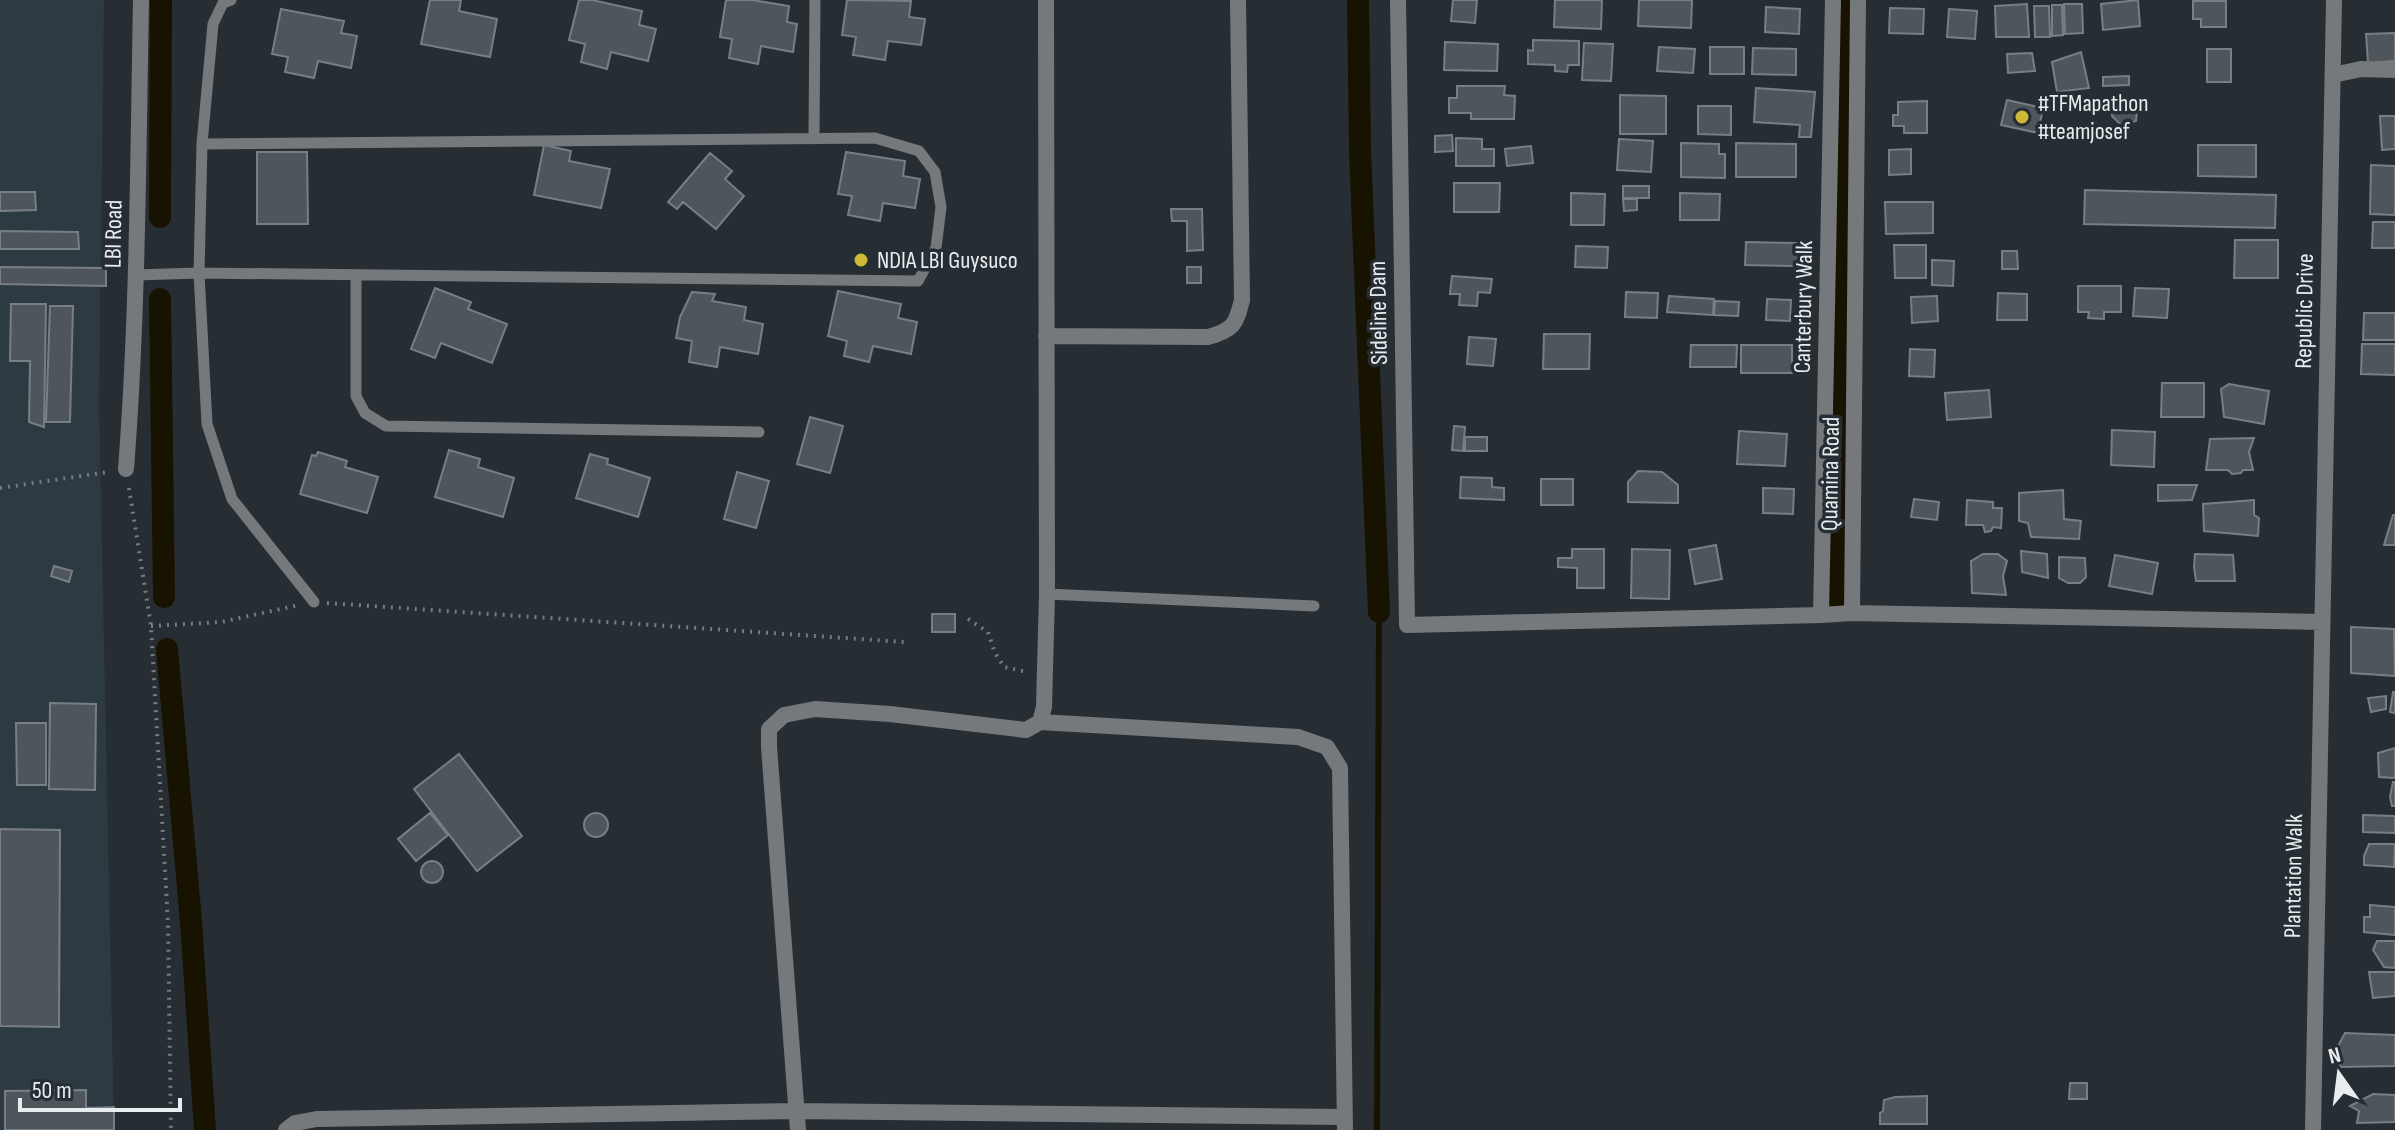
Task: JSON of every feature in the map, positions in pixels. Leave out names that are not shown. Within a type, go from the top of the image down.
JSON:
[{"type":"street","name":"LBI Road","points":[[126,469],[136,275],[141,0]]},
{"type":"street","points":[[1040,722],[1044,707],[1047,594],[1046,0]]},
{"type":"street","points":[[1046,336],[1208,337],[1224,333],[1236,323],[1242,300],[1238,0]]},
{"type":"street","name":"Sideline Dam","points":[[1398,0],[1411,624],[1821,615]]},
{"type":"street","name":"Canterbury Walk","points":[[1821,615],[1833,0]]},
{"type":"street","name":"Quamina Road","points":[[1852,613],[1858,0]]},
{"type":"street","name":"Republic Drive","points":[[2322,622],[2334,0]]},
{"type":"street","points":[[2333,75],[2361,69],[2395,70]]},
{"type":"street","points":[[1821,615],[1852,613],[2322,622]]},
{"type":"street","name":"Plantation Walk","points":[[2313,1130],[2322,622]]},
{"type":"street","points":[[286,1130],[295,1123],[317,1119],[797,1111],[1345,1123],[1340,768],[1327,747],[1298,737],[1040,722],[1026,730],[890,714],[815,709],[784,715],[769,729],[769,747],[797,1111],[798,1130]]},
{"type":"lane","points":[[231,0],[223,3],[213,24],[202,144],[199,273],[207,424],[232,499],[314,602]]},
{"type":"lane","points":[[814,139],[815,0]]},
{"type":"lane","points":[[136,275],[199,273],[918,281],[936,248],[941,207],[935,172],[919,151],[875,138],[202,144]]},
{"type":"lane","points":[[356,275],[356,396],[365,413],[386,426],[759,432]]},
{"type":"lane","points":[[1047,594],[1314,606]]},
{"type":"path","points":[[0,488],[126,469],[151,626],[168,923],[171,1130]]},
{"type":"path","points":[[151,626],[221,622],[314,602],[904,642]]},
{"type":"path","points":[[968,619],[988,632],[1004,667],[1045,676]]},
{"type":"shaded area","points":[[0,0],[104,0],[99,404],[114,1130],[0,1130]]},
{"type":"building","points":[[430,0],[461,0],[459,11],[497,19],[490,57],[421,44]]},
{"type":"building","points":[[579,0],[642,11],[639,25],[656,29],[648,61],[611,52],[607,69],[581,62],[585,44],[569,40]]},
{"type":"building","points":[[726,0],[752,0],[789,6],[787,22],[797,24],[793,52],[761,46],[758,64],[729,58],[732,39],[720,37]]},
{"type":"building","points":[[847,0],[911,1],[909,17],[925,19],[921,45],[888,41],[885,60],[853,55],[856,37],[842,35]]},
{"type":"building","points":[[1453,0],[1477,0],[1475,23],[1451,21]]},
{"type":"building","points":[[1555,0],[1602,0],[1601,29],[1554,27]]},
{"type":"building","points":[[1639,0],[1692,0],[1691,28],[1638,26]]},
{"type":"building","points":[[2138,0],[2140,26],[2103,30],[2101,4]]},
{"type":"building","points":[[2193,1],[2226,1],[2226,27],[2201,27],[2201,19],[2193,19]]},
{"type":"building","points":[[2027,4],[2029,37],[1996,37],[1995,6]]},
{"type":"building","name":"#TFMapathon #teamjosef","points":[[2064,4],[2082,4],[2083,33],[2065,34]]},
{"type":"building","points":[[2052,5],[2062,5],[2063,35],[2052,36]]},
{"type":"building","points":[[2034,6],[2049,6],[2050,37],[2035,37]]},
{"type":"building","points":[[1766,7],[1800,9],[1799,34],[1765,32]]},
{"type":"building","points":[[1890,8],[1924,9],[1923,34],[1889,33]]},
{"type":"building","points":[[281,9],[344,21],[341,33],[357,36],[351,68],[318,61],[314,78],[285,72],[288,57],[272,54]]},
{"type":"building","points":[[1949,9],[1977,11],[1975,39],[1947,37]]},
{"type":"building","points":[[2395,33],[2395,61],[2368,63],[2366,34]]},
{"type":"building","points":[[1533,40],[1579,41],[1579,65],[1568,65],[1567,72],[1555,71],[1555,65],[1528,64],[1528,50],[1533,51]]},
{"type":"building","points":[[1445,42],[1498,44],[1497,71],[1444,70]]},
{"type":"building","points":[[1584,43],[1613,44],[1611,81],[1582,80]]},
{"type":"building","points":[[1659,47],[1695,49],[1693,73],[1657,71]]},
{"type":"building","points":[[1710,47],[1744,47],[1744,74],[1710,74]]},
{"type":"building","points":[[1753,48],[1796,49],[1796,75],[1752,74]]},
{"type":"building","points":[[2207,49],[2231,49],[2231,82],[2207,82]]},
{"type":"building","points":[[2081,52],[2089,88],[2057,92],[2052,62]]},
{"type":"building","points":[[2032,53],[2035,71],[2008,73],[2007,54]]},
{"type":"building","points":[[2129,76],[2129,85],[2103,86],[2103,77]]},
{"type":"building","points":[[1457,86],[1505,86],[1504,95],[1515,96],[1514,119],[1471,119],[1471,113],[1449,113],[1449,98],[1457,98]]},
{"type":"building","points":[[1756,88],[1815,92],[1811,137],[1799,137],[1800,125],[1754,122]]},
{"type":"building","points":[[1620,95],[1666,96],[1666,134],[1620,134]]},
{"type":"building","name":"#TFMapathon #teamjosef","points":[[2007,100],[2043,108],[2038,133],[2001,125]]},
{"type":"building","name":"#TFMapathon #teamjosef","points":[[2138,100],[2136,121],[2121,125],[2112,116],[2113,104]]},
{"type":"building","points":[[1927,101],[1927,133],[1904,133],[1904,126],[1893,126],[1893,115],[1898,115],[1898,102]]},
{"type":"building","points":[[1698,106],[1731,106],[1731,135],[1698,134]]},
{"type":"building","points":[[2380,116],[2395,116],[2395,149],[2382,150]]},
{"type":"building","points":[[1452,135],[1453,151],[1435,152],[1435,136]]},
{"type":"building","points":[[1456,138],[1482,139],[1482,149],[1494,149],[1494,166],[1456,166]]},
{"type":"building","points":[[1619,139],[1653,141],[1651,172],[1617,170]]},
{"type":"building","points":[[1681,143],[1719,144],[1719,154],[1725,154],[1725,178],[1681,177]]},
{"type":"building","points":[[1736,143],[1796,144],[1796,177],[1736,177]]},
{"type":"building","points":[[544,145],[571,151],[569,161],[610,169],[601,208],[534,195]]},
{"type":"building","points":[[2198,145],[2256,145],[2256,177],[2198,176]]},
{"type":"building","points":[[1531,146],[1533,163],[1507,166],[1505,149]]},
{"type":"building","points":[[1911,149],[1911,174],[1889,175],[1889,150]]},
{"type":"building","points":[[257,152],[307,152],[308,224],[257,224]]},
{"type":"building","points":[[846,152],[905,161],[903,176],[920,179],[915,208],[883,203],[880,221],[848,215],[852,196],[838,194]]},
{"type":"building","points":[[710,153],[732,171],[725,179],[744,196],[716,229],[683,202],[677,209],[668,202]]},
{"type":"building","points":[[2371,165],[2395,166],[2395,215],[2370,214]]},
{"type":"building","points":[[1454,183],[1500,183],[1499,212],[1454,212]]},
{"type":"building","points":[[1623,186],[1649,186],[1649,198],[1623,198]]},
{"type":"building","points":[[2085,190],[2276,195],[2275,228],[2084,224]]},
{"type":"building","points":[[0,192],[35,192],[36,210],[0,211]]},
{"type":"building","points":[[1571,193],[1605,194],[1604,225],[1571,225]]},
{"type":"building","points":[[1680,193],[1720,194],[1719,220],[1680,220]]},
{"type":"building","points":[[1623,199],[1637,199],[1637,210],[1624,211]]},
{"type":"building","points":[[1885,202],[1933,202],[1933,233],[1886,234]]},
{"type":"building","points":[[1171,209],[1202,209],[1203,250],[1187,251],[1187,221],[1172,221]]},
{"type":"building","points":[[2373,222],[2395,222],[2395,248],[2372,248]]},
{"type":"building","points":[[0,231],[78,232],[79,249],[0,249]]},
{"type":"building","points":[[2235,240],[2278,240],[2278,278],[2234,278]]},
{"type":"building","points":[[1746,242],[1797,243],[1797,266],[1745,265]]},
{"type":"building","points":[[1894,245],[1926,245],[1926,278],[1895,278]]},
{"type":"building","points":[[1576,246],[1608,247],[1607,268],[1575,267]]},
{"type":"building","points":[[2002,251],[2017,251],[2018,269],[2002,269]]},
{"type":"building","points":[[1932,260],[1954,261],[1953,286],[1932,285]]},
{"type":"building","points":[[0,267],[106,268],[106,286],[0,284]]},
{"type":"building","points":[[1187,267],[1201,267],[1201,283],[1187,283]]},
{"type":"building","points":[[1452,276],[1492,279],[1490,293],[1478,292],[1477,306],[1459,305],[1460,294],[1450,294]]},
{"type":"building","points":[[2078,286],[2121,286],[2121,312],[2104,312],[2104,319],[2088,318],[2089,312],[2078,312]]},
{"type":"building","points":[[435,288],[471,302],[468,309],[507,324],[492,363],[441,343],[435,358],[411,349]]},
{"type":"building","points":[[2135,288],[2169,289],[2167,318],[2133,316]]},
{"type":"building","points":[[838,291],[901,304],[898,318],[917,322],[911,354],[873,346],[869,362],[844,356],[847,341],[828,336]]},
{"type":"building","points":[[692,292],[715,294],[712,301],[746,307],[744,320],[763,324],[758,354],[720,347],[717,367],[689,362],[692,341],[676,338],[680,317]]},
{"type":"building","points":[[1626,292],[1658,293],[1657,318],[1625,317]]},
{"type":"building","points":[[1998,293],[2027,294],[2027,320],[1997,320]]},
{"type":"building","points":[[1669,296],[1714,299],[1713,315],[1667,312]]},
{"type":"building","points":[[1937,296],[1938,321],[1912,323],[1911,297]]},
{"type":"building","points":[[1767,299],[1791,300],[1790,321],[1766,320]]},
{"type":"building","points":[[1715,301],[1739,302],[1738,316],[1714,315]]},
{"type":"building","points":[[11,304],[46,304],[44,427],[29,422],[30,361],[10,361]]},
{"type":"building","points":[[50,306],[73,306],[70,422],[46,422]]},
{"type":"building","points":[[2364,313],[2395,313],[2395,340],[2363,340]]},
{"type":"building","points":[[1544,334],[1590,334],[1589,369],[1543,369]]},
{"type":"building","points":[[1469,337],[1496,339],[1493,366],[1467,364]]},
{"type":"building","points":[[2362,344],[2395,344],[2395,375],[2361,374]]},
{"type":"building","points":[[1691,345],[1737,345],[1736,367],[1690,367]]},
{"type":"building","points":[[1741,345],[1792,345],[1792,373],[1741,373]]},
{"type":"building","points":[[1910,349],[1935,350],[1934,377],[1909,376]]},
{"type":"building","points":[[2162,383],[2204,383],[2204,417],[2161,417]]},
{"type":"building","points":[[2229,384],[2269,391],[2264,424],[2224,417],[2221,389]]},
{"type":"building","points":[[1989,390],[1991,417],[1947,420],[1945,393]]},
{"type":"building","points":[[810,417],[843,426],[830,473],[797,464]]},
{"type":"building","points":[[1454,426],[1465,427],[1463,451],[1452,450]]},
{"type":"building","points":[[2112,430],[2155,432],[2154,467],[2111,465]]},
{"type":"building","points":[[1739,431],[1787,434],[1785,466],[1737,464]]},
{"type":"building","points":[[1465,437],[1487,437],[1487,451],[1465,451]]},
{"type":"building","points":[[2254,438],[2249,452],[2253,470],[2232,474],[2228,470],[2206,470],[2210,439]]},
{"type":"building","points":[[449,450],[480,459],[478,467],[514,478],[503,517],[435,497]]},
{"type":"building","points":[[318,452],[347,461],[345,467],[378,477],[367,513],[300,494],[312,455],[316,456]]},
{"type":"building","points":[[590,454],[608,459],[607,464],[650,478],[638,517],[576,498]]},
{"type":"building","points":[[1638,471],[1662,472],[1678,485],[1678,503],[1628,502],[1628,482]]},
{"type":"building","points":[[737,472],[769,481],[756,528],[724,519]]},
{"type":"building","points":[[1461,477],[1492,478],[1492,487],[1504,488],[1504,500],[1460,498]]},
{"type":"building","points":[[1541,479],[1573,479],[1573,505],[1541,505]]},
{"type":"building","points":[[2158,485],[2197,485],[2192,500],[2158,501]]},
{"type":"building","points":[[1763,488],[1794,489],[1793,514],[1763,513]]},
{"type":"building","points":[[2063,490],[2064,519],[2081,521],[2079,539],[2031,537],[2028,523],[2019,521],[2019,493]]},
{"type":"building","points":[[1914,499],[1939,502],[1937,520],[1911,517]]},
{"type":"building","points":[[1967,500],[1993,502],[1993,508],[2002,508],[2001,528],[1993,527],[1985,532],[1983,525],[1966,525]]},
{"type":"building","points":[[2254,500],[2254,515],[2259,518],[2258,536],[2204,531],[2203,504]]},
{"type":"building","points":[[2393,515],[2395,545],[2384,545]]},
{"type":"building","points":[[1716,545],[1722,579],[1695,584],[1689,550]]},
{"type":"building","points":[[1572,549],[1604,549],[1604,588],[1577,588],[1577,568],[1558,567],[1558,558],[1572,558]]},
{"type":"building","points":[[1632,549],[1670,550],[1669,599],[1631,598]]},
{"type":"building","points":[[2021,551],[2047,554],[2048,578],[2022,572]]},
{"type":"building","points":[[1983,554],[1998,554],[2007,561],[2003,576],[2006,595],[1972,593],[1971,561]]},
{"type":"building","points":[[2195,554],[2233,555],[2235,581],[2196,581]]},
{"type":"building","points":[[2115,555],[2158,563],[2152,594],[2109,586]]},
{"type":"building","points":[[2059,557],[2085,558],[2086,577],[2080,583],[2068,583],[2059,578]]},
{"type":"building","points":[[54,566],[72,571],[69,582],[51,576]]},
{"type":"building","points":[[932,614],[955,614],[955,632],[932,632]]},
{"type":"building","points":[[2351,627],[2394,629],[2395,676],[2351,673]]},
{"type":"building","points":[[2395,692],[2395,713],[2390,712]]},
{"type":"building","points":[[2386,696],[2386,709],[2371,712],[2368,698]]},
{"type":"building","points":[[50,703],[96,704],[95,790],[49,789]]},
{"type":"building","points":[[16,723],[46,723],[46,785],[17,785]]},
{"type":"building","points":[[2395,748],[2395,778],[2379,777],[2378,753]]},
{"type":"building","points":[[459,754],[522,836],[477,871],[414,789]]},
{"type":"building","points":[[2393,782],[2395,806],[2392,806],[2390,797]]},
{"type":"building","points":[[430,813],[448,835],[416,861],[398,839]]},
{"type":"building","points":[[591,813],[601,813],[608,820],[608,830],[601,837],[591,837],[584,830],[584,820]]},
{"type":"building","points":[[2363,815],[2395,816],[2395,833],[2363,832]]},
{"type":"building","points":[[0,829],[60,830],[59,1027],[0,1026]]},
{"type":"building","points":[[2369,844],[2395,844],[2394,867],[2364,865]]},
{"type":"building","points":[[432,861],[440,864],[443,872],[440,880],[432,883],[424,880],[421,872],[424,864]]},
{"type":"building","points":[[2370,905],[2395,907],[2395,935],[2364,932],[2364,917],[2370,917]]},
{"type":"building","points":[[2377,941],[2395,941],[2395,968],[2384,967],[2373,950]]},
{"type":"building","points":[[2369,972],[2395,972],[2395,996],[2373,998]]},
{"type":"building","points":[[2345,1033],[2395,1035],[2395,1066],[2340,1067],[2338,1046]]},
{"type":"building","points":[[2070,1083],[2087,1083],[2087,1099],[2069,1099]]},
{"type":"building","points":[[86,1090],[86,1108],[114,1107],[114,1130],[5,1130],[5,1091]]},
{"type":"building","points":[[2373,1094],[2395,1095],[2395,1122],[2357,1123],[2359,1111],[2350,1106]]},
{"type":"building","points":[[1927,1096],[1927,1124],[1880,1124],[1884,1100]]},
{"type":"waterway","points":[[160,217],[161,0]]},
{"type":"waterway","points":[[1358,0],[1360,151],[1379,612]]},
{"type":"waterway","points":[[1835,610],[1841,0]]},
{"type":"waterway","points":[[160,299],[164,597]]},
{"type":"waterway","points":[[1377,1130],[1379,612]]},
{"type":"waterway","points":[[167,649],[191,922],[205,1130]]},
{"type":"place","name":"#TFMapathon #teamjosef","points":[[2022,117]]},
{"type":"place","name":"NDIA LBI Guysuco","points":[[861,260]]}]
